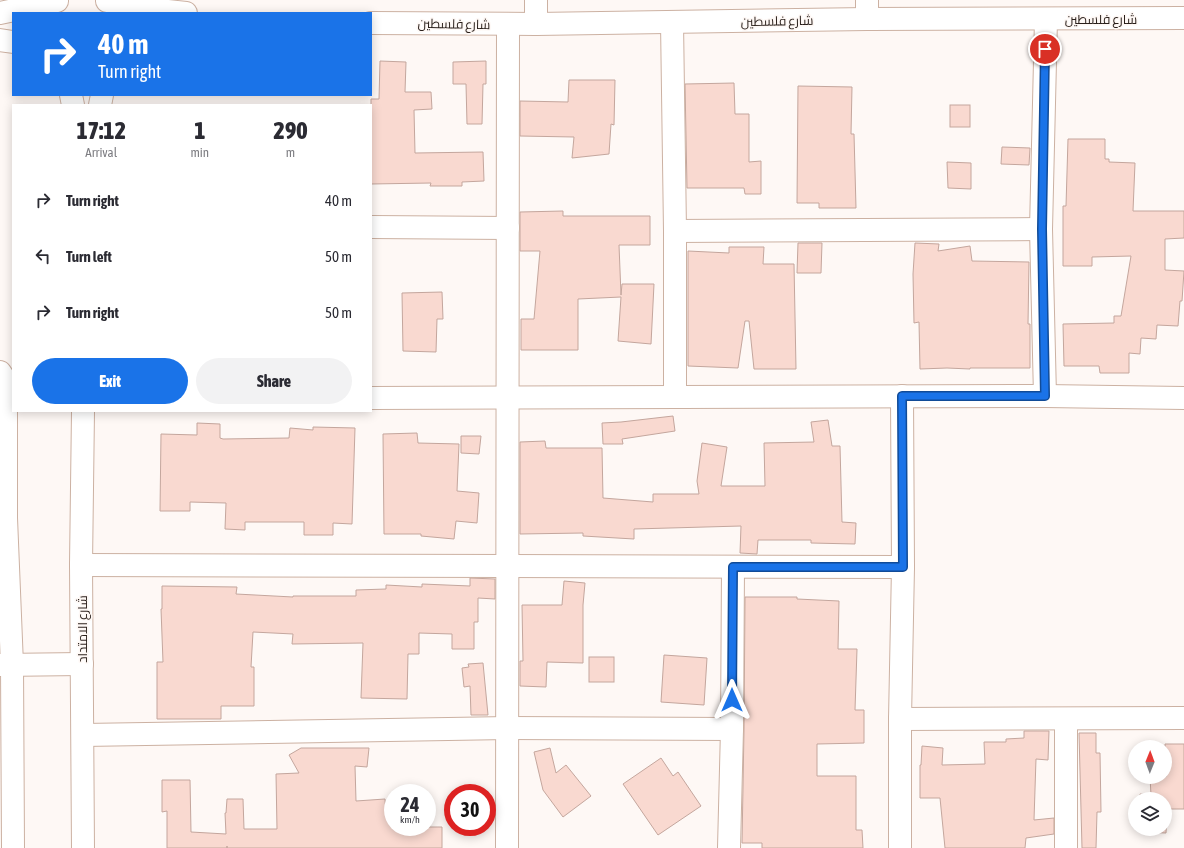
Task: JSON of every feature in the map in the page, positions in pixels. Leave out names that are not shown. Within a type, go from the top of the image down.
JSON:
[{"type":"street","points":[[106,0],[114,12]]},
{"type":"street","points":[[106,0],[177,12]]},
{"type":"street","points":[[536,0],[536,24]]},
{"type":"street","points":[[0,13],[55,5]]},
{"type":"street","name":"شارع فلسطين","points":[[372,23],[536,24],[672,22],[867,10],[1046,19],[1184,18]]},
{"type":"street","points":[[1045,396],[1042,229],[1046,19]]},
{"type":"street","points":[[672,22],[675,231],[675,397]]},
{"type":"street","points":[[508,24],[508,848]]},
{"type":"street","points":[[0,40],[12,42]]},
{"type":"street","points":[[372,227],[508,228]]},
{"type":"street","points":[[675,231],[1042,229]]},
{"type":"street","points":[[0,372],[6,381],[3,518],[6,665],[13,848]]},
{"type":"street","points":[[372,398],[902,396],[1184,398]]},
{"type":"street","points":[[900,848],[900,719],[903,567],[902,396]]},
{"type":"street","name":"شارع الامتداد","points":[[83,412],[81,565],[84,848]]},
{"type":"street","points":[[81,565],[903,567]]},
{"type":"street","points":[[729,848],[732,729],[733,567]]},
{"type":"street","points":[[6,665],[82,664]]},
{"type":"street","points":[[900,719],[1184,718]]},
{"type":"street","points":[[1066,719],[1066,848]]},
{"type":"street","points":[[82,735],[508,728],[732,729]]},
{"type":"building","points":[[380,61],[406,62],[405,92],[431,92],[432,109],[414,110],[415,153],[483,152],[484,181],[462,182],[462,186],[430,186],[431,183],[372,184],[371,99],[379,99]]},
{"type":"building","points":[[486,61],[486,84],[483,84],[482,124],[467,124],[466,84],[453,84],[453,62]]},
{"type":"building","points":[[569,80],[615,80],[614,125],[611,124],[609,154],[572,158],[574,137],[520,136],[520,101],[568,102]]},
{"type":"building","points":[[734,83],[735,114],[749,114],[749,162],[761,161],[761,194],[745,194],[744,188],[687,188],[685,84]]},
{"type":"building","points":[[798,86],[852,87],[851,134],[854,134],[856,208],[819,208],[819,203],[797,203]]},
{"type":"building","points":[[950,105],[970,105],[970,127],[950,127]]},
{"type":"building","points":[[1068,139],[1105,139],[1105,159],[1109,159],[1109,162],[1135,163],[1133,211],[1184,211],[1184,238],[1165,239],[1165,270],[1184,271],[1182,301],[1180,301],[1178,326],[1157,325],[1156,339],[1141,338],[1140,354],[1129,353],[1129,373],[1100,373],[1099,366],[1064,366],[1063,324],[1114,323],[1114,316],[1121,316],[1131,256],[1092,257],[1092,266],[1063,266],[1063,206],[1066,206]]},
{"type":"building","points":[[1002,147],[1030,148],[1029,165],[1001,164]]},
{"type":"building","points":[[947,162],[971,163],[971,189],[948,188]]},
{"type":"building","points":[[563,211],[563,216],[650,216],[650,245],[619,245],[621,295],[622,284],[654,284],[651,344],[618,341],[621,297],[578,299],[578,350],[521,350],[521,319],[534,319],[540,251],[520,251],[520,212]]},
{"type":"building","points":[[798,243],[822,243],[821,273],[797,273]]},
{"type":"building","points":[[915,243],[939,244],[938,251],[970,246],[972,261],[1029,262],[1028,324],[1030,324],[1030,368],[920,369],[919,322],[914,323],[913,274]]},
{"type":"building","points":[[729,247],[764,247],[763,264],[794,264],[796,369],[754,369],[749,321],[745,321],[738,368],[688,366],[688,251],[729,253]]},
{"type":"building","points":[[442,292],[443,319],[437,319],[436,352],[403,351],[402,293]]},
{"type":"building","points":[[673,416],[675,431],[622,439],[623,444],[603,444],[602,423]]},
{"type":"building","points":[[828,420],[832,446],[840,446],[842,522],[856,523],[855,544],[811,543],[811,540],[758,540],[757,554],[740,553],[741,526],[634,529],[634,539],[583,536],[583,533],[520,534],[520,442],[545,441],[546,448],[602,448],[603,498],[653,502],[653,494],[699,494],[697,481],[702,443],[727,447],[721,486],[765,486],[764,443],[814,442],[811,422]]},
{"type":"building","points":[[197,423],[220,424],[220,438],[223,439],[289,438],[290,428],[313,430],[313,427],[355,428],[352,524],[333,523],[333,535],[304,535],[304,522],[245,522],[245,530],[225,529],[226,503],[190,502],[190,511],[160,511],[161,434],[197,435]]},
{"type":"building","points":[[417,433],[418,443],[459,444],[457,491],[479,493],[477,523],[456,521],[454,539],[421,536],[421,534],[384,534],[383,434]]},
{"type":"building","points":[[461,436],[481,436],[479,454],[461,453]]},
{"type":"building","points":[[470,578],[495,579],[495,599],[478,598],[478,622],[474,622],[474,649],[452,649],[452,634],[419,633],[419,654],[408,654],[407,699],[361,698],[363,643],[292,644],[293,634],[253,632],[251,667],[254,667],[254,706],[221,706],[221,719],[157,719],[157,662],[163,662],[161,609],[162,586],[237,587],[236,594],[293,597],[356,596],[356,590],[386,589],[386,585],[422,587],[422,584],[470,586]]},
{"type":"building","points":[[564,581],[585,583],[583,605],[583,663],[547,662],[546,687],[520,686],[520,661],[523,661],[522,605],[562,605]]},
{"type":"building","points":[[745,597],[797,597],[797,599],[839,601],[838,649],[857,649],[855,710],[864,710],[864,743],[817,744],[817,776],[856,776],[856,830],[862,830],[863,848],[762,848],[762,843],[742,843]]},
{"type":"building","points":[[664,655],[707,658],[704,705],[661,702]]},
{"type":"building","points":[[589,657],[614,657],[614,682],[589,682]]},
{"type":"building","points":[[483,663],[488,715],[471,715],[470,686],[464,687],[462,668],[469,667],[468,664]]},
{"type":"building","points":[[1024,731],[1049,731],[1048,760],[1036,759],[1034,820],[1054,818],[1054,834],[1026,838],[1025,848],[945,848],[940,798],[920,798],[920,765],[922,746],[943,748],[942,765],[985,764],[984,742],[1006,742],[1006,739],[1024,738]]},
{"type":"building","points":[[1079,733],[1096,733],[1096,753],[1100,753],[1101,812],[1097,812],[1096,848],[1082,848]]},
{"type":"building","points":[[1172,744],[1184,744],[1184,809],[1172,809],[1172,792],[1151,792],[1150,784],[1172,784]]},
{"type":"building","points":[[301,748],[369,748],[367,767],[355,766],[356,801],[384,799],[384,836],[436,836],[436,827],[442,827],[442,848],[167,848],[167,811],[162,812],[162,780],[190,780],[191,832],[226,834],[225,813],[227,799],[243,799],[244,829],[277,829],[276,774],[299,773],[289,755]]},
{"type":"building","points":[[550,748],[556,773],[566,765],[591,796],[563,817],[543,790],[534,752]]},
{"type":"building","points":[[661,758],[673,776],[678,772],[701,806],[658,835],[623,784]]},
{"type":"route","points":[[732,700],[733,567],[903,567],[902,396],[1045,396],[1042,229],[1045,49]]}]
